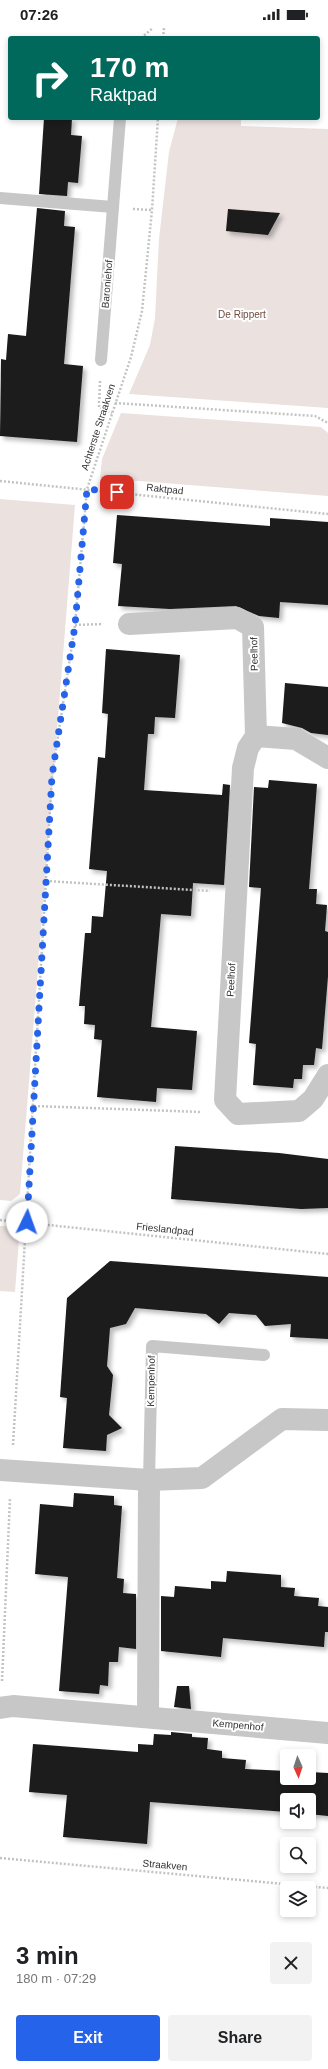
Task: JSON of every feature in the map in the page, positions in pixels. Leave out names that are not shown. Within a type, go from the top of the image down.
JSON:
[{"type":"street","name":"Peelhof","points":[[129,624],[237,618],[253,627],[256,736],[248,748],[242,768],[225,1100],[238,1114]]},
{"type":"street","points":[[256,736],[296,739],[328,758]]},
{"type":"street","points":[[238,1114],[299,1111],[313,1100],[328,1075]]},
{"type":"street","points":[[0,1470],[149,1480],[202,1478],[282,1419],[328,1420]]},
{"type":"street","name":"Kempenhof","points":[[148,1717],[149,1480]]},
{"type":"street","name":"Kempenhof","points":[[6,1707],[148,1717],[328,1733]]},
{"type":"lane","name":"Baroniehof","points":[[101,360],[120,120]]},
{"type":"lane","points":[[0,198],[113,207]]},
{"type":"lane","name":"Kempenhof","points":[[149,1480],[152,1346],[264,1355]]},
{"type":"path","points":[[143,36],[153,28]]},
{"type":"path","name":"Achterste Straakven","points":[[27,1222],[52,776],[75,625],[87,489],[131,357],[142,312],[152,210],[158,120]]},
{"type":"path","points":[[101,360],[99,408],[112,413]]},
{"type":"path","points":[[115,403],[315,416],[328,423]]},
{"type":"path","name":"Raktpad","points":[[0,481],[328,514]]},
{"type":"path","points":[[46,881],[235,893]]},
{"type":"path","points":[[34,1106],[238,1114]]},
{"type":"path","name":"Frieslandpad","points":[[0,1220],[328,1254]]},
{"type":"path","name":"Straakven","points":[[0,1858],[328,1888]]},
{"type":"green space","name":"De Rippert","points":[[177,120],[241,120],[241,126],[328,129],[328,408],[129,394],[150,345],[155,318],[159,239],[169,152]]},
{"type":"green space","points":[[121,413],[321,427],[328,433],[328,496],[100,478],[102,459]]},
{"type":"green space","points":[[0,499],[75,505],[20,1194],[11,1201],[0,1200]]},
{"type":"green space","points":[[0,1226],[20,1227],[15,1292],[0,1291]]},
{"type":"building","points":[[44,120],[72,120],[71,135],[82,136],[78,183],[68,182],[67,196],[39,194]]},
{"type":"building","points":[[37,208],[65,211],[64,226],[75,227],[64,364],[83,366],[77,442],[0,436],[1,359],[6,360],[8,334],[26,336]]},
{"type":"building","points":[[228,209],[280,213],[268,235],[226,231]]},
{"type":"building","points":[[117,515],[270,526],[270,518],[328,522],[328,605],[280,602],[279,618],[259,616],[236,606],[170,609],[118,606],[122,564],[113,563]]},
{"type":"building","points":[[106,649],[180,655],[175,718],[155,717],[154,734],[148,734],[144,790],[222,795],[223,784],[230,785],[224,885],[193,883],[191,916],[161,914],[151,1027],[197,1031],[192,1090],[157,1088],[156,1102],[97,1097],[102,1040],[94,1039],[95,1025],[84,1024],[85,1006],[79,1006],[85,933],[91,933],[92,916],[103,917],[107,871],[89,869],[98,757],[105,758],[108,714],[102,713]]},
{"type":"building","points":[[285,683],[328,687],[328,735],[311,733],[302,728],[282,723]]},
{"type":"building","points":[[269,780],[317,784],[309,889],[317,889],[316,904],[327,905],[325,931],[328,932],[328,976],[322,1049],[316,1048],[314,1065],[303,1065],[302,1079],[294,1079],[293,1088],[253,1085],[256,1044],[249,1043],[261,888],[249,887],[254,787],[268,788]]},
{"type":"building","points":[[175,1146],[279,1153],[328,1159],[328,1208],[301,1209],[171,1199]]},
{"type":"building","points":[[110,1261],[328,1277],[328,1339],[290,1337],[291,1324],[265,1326],[256,1315],[229,1313],[219,1324],[206,1314],[135,1308],[126,1324],[110,1328],[107,1366],[113,1375],[109,1415],[122,1428],[107,1435],[106,1451],[63,1448],[67,1398],[60,1397],[67,1298]]},
{"type":"building","points":[[74,1493],[114,1496],[114,1505],[122,1506],[117,1578],[124,1579],[123,1593],[136,1594],[136,1649],[119,1647],[118,1662],[109,1662],[108,1686],[100,1685],[99,1694],[59,1691],[68,1577],[35,1574],[40,1504],[73,1507]]},
{"type":"building","points":[[227,1571],[281,1575],[281,1587],[295,1588],[294,1596],[319,1598],[318,1606],[328,1607],[328,1632],[325,1632],[324,1647],[223,1638],[221,1657],[161,1651],[161,1596],[174,1597],[175,1586],[211,1589],[211,1581],[226,1582]]},
{"type":"building","points":[[177,1686],[189,1686],[191,1709],[174,1707]]},
{"type":"building","points":[[171,1732],[192,1734],[192,1737],[208,1738],[207,1749],[222,1751],[222,1758],[246,1760],[245,1769],[280,1771],[280,1785],[316,1785],[316,1772],[328,1773],[328,1816],[316,1815],[316,1793],[280,1793],[280,1811],[150,1802],[147,1844],[63,1837],[67,1795],[29,1792],[33,1744],[138,1752],[138,1744],[153,1745],[154,1734],[171,1735]]},
{"type":"route","points":[[27,1222],[52,776],[75,625],[87,489],[117,492]]}]
